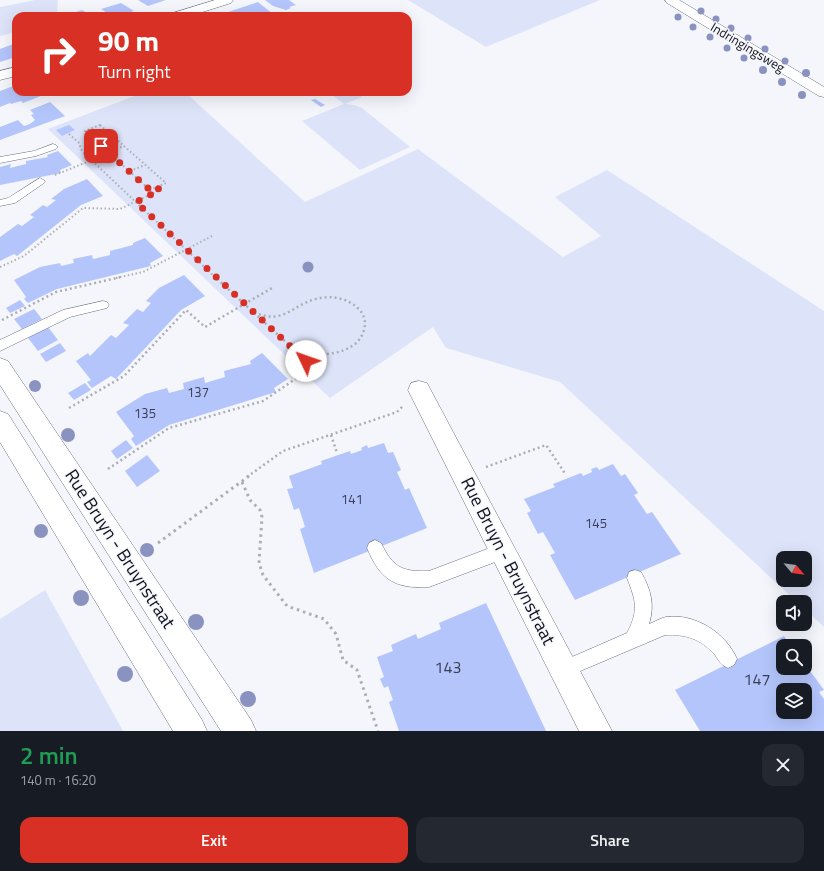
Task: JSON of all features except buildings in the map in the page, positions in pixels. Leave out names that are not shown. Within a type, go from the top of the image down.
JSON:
[{"type":"street","points":[[190,12],[228,0]]},
{"type":"street","name":"Indringingsweg","points":[[671,0],[824,93]]},
{"type":"street","points":[[0,76],[12,72]]},
{"type":"street","name":"Rue Bruyn - Bruynstraat","points":[[0,367],[240,731]]},
{"type":"street","name":"Rue Bruyn - Bruynstraat","points":[[419,390],[596,731]]},
{"type":"street","name":"Rue Bruyn - Bruynstraat","points":[[0,421],[191,731]]},
{"type":"lane","points":[[0,160],[53,148]]},
{"type":"lane","points":[[0,203],[11,200],[40,181]]},
{"type":"lane","points":[[0,346],[67,313],[103,305]]},
{"type":"lane","points":[[375,548],[384,566],[403,577],[420,580],[503,551]]},
{"type":"lane","points":[[633,640],[644,615],[642,595],[635,578]]},
{"type":"lane","points":[[564,669],[665,626],[679,624],[692,627],[706,634],[716,642],[728,659]]},
{"type":"path","points":[[100,125],[105,130],[124,146],[166,183],[150,190],[85,131],[100,125]]},
{"type":"path","points":[[90,136],[105,130]]},
{"type":"path","points":[[94,139],[109,133]]},
{"type":"path","points":[[69,134],[79,143],[82,151],[137,201],[244,305],[313,367],[263,401],[169,428],[108,469]]},
{"type":"path","points":[[109,152],[124,146]]},
{"type":"path","points":[[130,171],[145,165]]},
{"type":"path","points":[[0,267],[24,256],[83,208],[120,209],[160,190],[156,187]]},
{"type":"path","points":[[2,320],[56,292],[143,272],[212,236]]},
{"type":"path","points":[[69,408],[124,376],[186,310],[205,326],[272,288]]},
{"type":"path","points":[[252,312],[269,317],[277,316],[287,314],[306,303],[320,298],[331,297],[348,302],[361,311],[365,320],[364,329],[360,339],[352,347],[340,353],[328,355],[299,354]]},
{"type":"path","points":[[158,543],[283,451],[397,412],[419,390]]},
{"type":"path","points":[[331,435],[336,453]]},
{"type":"path","points":[[464,476],[546,445],[566,475]]},
{"type":"path","points":[[242,482],[250,500],[260,510],[262,516],[260,563],[263,575],[287,606],[324,619],[336,634],[343,660],[357,670],[378,731]]},
{"type":"shaded area","points":[[35,0],[58,0],[57,12],[12,12],[12,33],[0,36],[0,7]]},
{"type":"shaded area","points":[[408,0],[600,0],[486,47]]},
{"type":"shaded area","points":[[135,96],[189,96],[305,202],[418,149],[563,257],[601,236],[555,197],[607,170],[824,311],[824,627],[812,616],[812,595],[789,595],[781,587],[812,587],[812,551],[776,551],[776,583],[560,382],[446,348],[433,327],[330,398],[48,129]]},
{"type":"shaded area","points":[[333,96],[361,96],[362,97],[345,104],[362,108],[410,147],[360,170],[302,121],[344,104]]},
{"type":"shaded area","points":[[45,590],[123,731],[0,731],[0,619]]},
{"type":"route","points":[[101,146],[150,190],[156,187],[160,190],[136,202],[306,361]]}]
